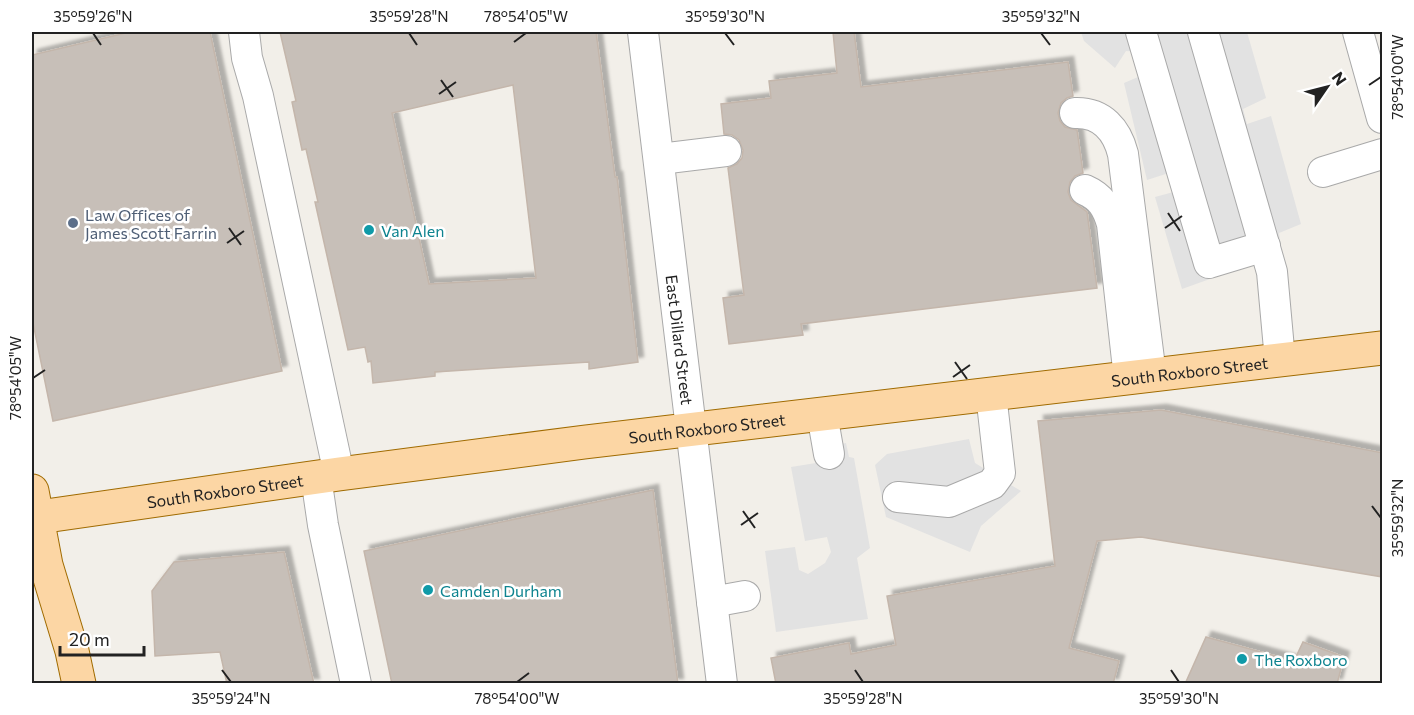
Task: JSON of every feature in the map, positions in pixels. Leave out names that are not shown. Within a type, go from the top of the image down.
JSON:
[{"type":"main road","name":"South Roxboro Street","points":[[33,509],[1383,348]]},
{"type":"main road","points":[[33,509],[46,565],[80,684]]},
{"type":"street","points":[[244,32],[247,58],[258,96],[327,475],[323,525],[356,684]]},
{"type":"street","name":"East Dillard Street","points":[[643,32],[722,684]]},
{"type":"street","points":[[1141,32],[1209,263],[1264,246]]},
{"type":"street","points":[[1203,32],[1272,272],[1280,360]]},
{"type":"street","points":[[1358,32],[1383,118]]},
{"type":"street","points":[[1075,113],[1086,112],[1095,115],[1112,129],[1124,154],[1129,280],[1140,376]]},
{"type":"street","points":[[660,159],[726,151]]},
{"type":"street","points":[[1323,172],[1383,154]]},
{"type":"street","points":[[1085,189],[1095,194],[1108,211],[1129,280]]},
{"type":"street","points":[[898,497],[949,502],[992,484],[1000,473],[991,394]]},
{"type":"street","points":[[822,414],[829,454]]},
{"type":"street","points":[[712,602],[745,596]]},
{"type":"shaded area","points":[[1081,32],[1247,32],[1266,98],[1243,109],[1247,124],[1271,116],[1301,224],[1279,233],[1290,306],[1260,261],[1182,289],[1155,197],[1181,190],[1175,171],[1147,180],[1124,83],[1145,74],[1137,52],[1126,51],[1115,68],[1084,41]]},
{"type":"shaded area","points":[[969,439],[975,463],[1021,491],[981,526],[970,552],[886,517],[875,465],[887,454]]},
{"type":"shaded area","points":[[846,443],[849,457],[854,458],[870,548],[857,558],[868,619],[776,632],[765,551],[795,547],[799,570],[808,574],[825,563],[831,552],[827,537],[805,541],[791,467],[816,463],[813,449]]},
{"type":"building","points":[[130,32],[210,32],[282,371],[53,421],[32,318],[32,55]]},
{"type":"building","name":"Van Alen","points":[[280,32],[596,32],[615,177],[617,177],[638,362],[589,369],[589,362],[435,372],[435,376],[373,383],[371,361],[368,362],[365,347],[348,350],[315,202],[318,202],[306,149],[302,150],[292,102],[296,101]],"holes":[[[513,85],[536,278],[429,284],[392,113]]]},
{"type":"building","points":[[833,32],[854,32],[861,87],[1068,62],[1073,96],[1061,103],[1058,113],[1065,127],[1077,130],[1083,173],[1075,176],[1070,182],[1068,192],[1071,200],[1087,212],[1097,288],[801,324],[803,335],[729,344],[723,298],[744,295],[728,168],[737,164],[742,158],[743,150],[739,140],[732,135],[724,134],[721,104],[771,98],[769,81],[837,73]]},
{"type":"building","points":[[1161,410],[1383,453],[1383,577],[1141,537],[1097,541],[1069,648],[1119,661],[1113,684],[776,684],[771,658],[849,643],[851,654],[896,645],[887,596],[1055,566],[1038,421]]},
{"type":"building","name":"Camden Durham","points":[[653,490],[678,684],[392,684],[364,551]]},
{"type":"building","points":[[284,552],[314,684],[227,684],[220,652],[155,656],[152,591],[174,562]]},
{"type":"building","name":"The Roxboro","points":[[1206,637],[1294,661],[1303,642],[1344,657],[1337,684],[1185,684]]},
{"type":"place","name":"Law Offices of James Scott Farrin","points":[[73,223]]},
{"type":"place","name":"Van Alen","points":[[369,230]]},
{"type":"place","name":"Camden Durham","points":[[428,590]]},
{"type":"place","name":"The Roxboro","points":[[1242,659]]}]
